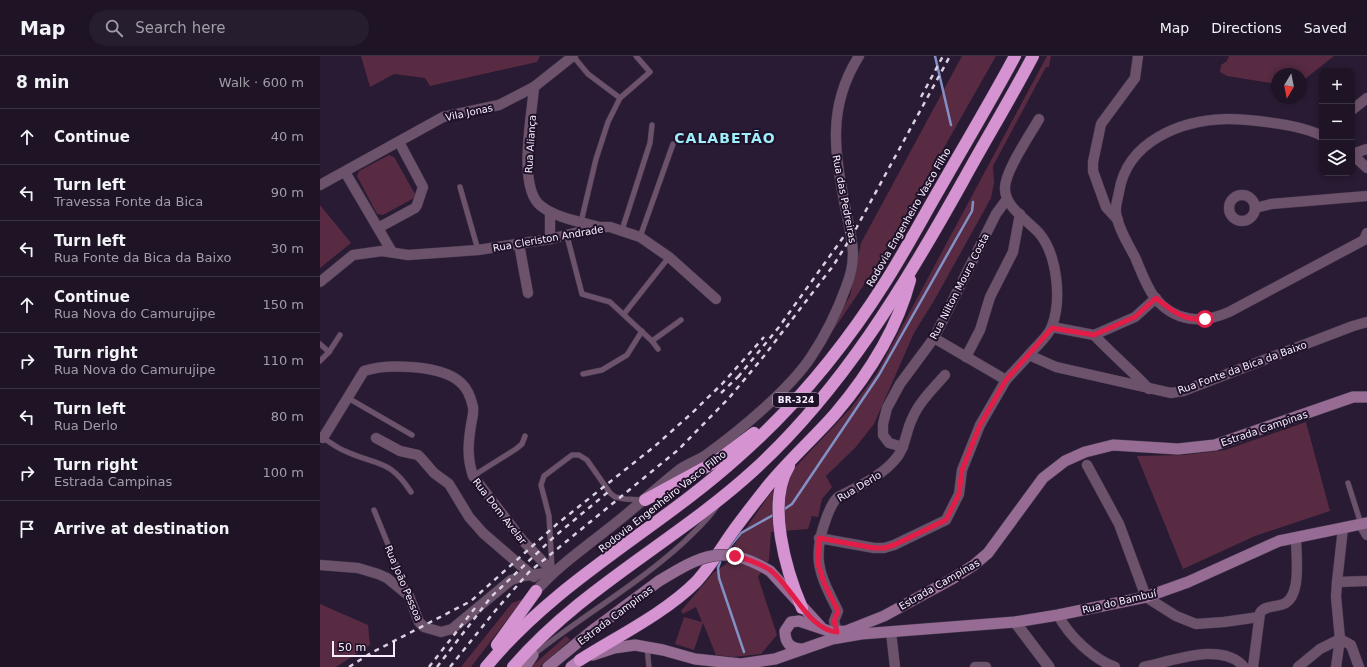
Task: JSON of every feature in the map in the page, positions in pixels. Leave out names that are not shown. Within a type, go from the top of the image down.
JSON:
[{"type":"highway","name":"Rodovia Engenheiro Vasco Filho","points":[[485,667],[512,637],[555,598],[705,486],[740,456],[793,403],[831,360],[886,281],[1015,56]]},
{"type":"highway","name":"BR-324","points":[[513,667],[560,618],[601,586],[724,496],[754,471],[807,416],[862,345],[913,268],[1033,58]]},
{"type":"highway","points":[[576,664],[655,613],[695,582],[713,562],[751,507],[797,453],[835,413],[857,386],[888,337],[904,300],[913,268]]},
{"type":"highway","points":[[645,500],[715,462],[793,403]]},
{"type":"highway","points":[[797,453],[785,476],[780,506],[779,531],[786,565],[802,608]]},
{"type":"highway","points":[[485,667],[507,629],[536,591]]},
{"type":"main road","name":"Estrada Campinas","points":[[548,667],[592,630],[659,581],[695,560],[720,554],[749,560],[770,571],[802,608],[823,629],[837,632],[856,628],[884,616],[952,579],[981,560],[1000,538],[1043,478],[1074,457],[1113,445],[1178,449],[1215,445],[1353,398],[1367,397]]},
{"type":"main road","name":"Rua do Bambuí","points":[[861,634],[1015,622],[1146,597],[1188,582],[1279,541],[1364,524]]},
{"type":"main road","points":[[884,616],[880,626],[881,630],[889,632]]},
{"type":"main road","points":[[801,649],[792,648],[786,641],[785,631],[791,622],[799,621],[823,629]]},
{"type":"main road","name":"Estrada Campinas","points":[[576,664],[624,646],[647,647],[695,659],[725,664],[741,664],[775,659],[832,639],[861,634]]},
{"type":"main road","points":[[524,667],[533,655]]},
{"type":"street","name":"Vila Jonas","points":[[320,185],[443,117],[493,107],[534,87],[573,56]]},
{"type":"street","name":"Rua das Pedreiras","points":[[536,591],[553,572],[645,500],[680,469],[704,456],[724,440],[788,384],[810,359],[839,305],[851,274],[854,249],[836,161],[837,112],[846,78],[859,56]]},
{"type":"street","points":[[1118,220],[1106,207],[1093,171],[1093,162],[1100,124],[1135,78],[1138,56]]},
{"type":"street","name":"Rua Aliança","points":[[534,87],[527,174],[530,192],[535,200],[550,212],[599,227]]},
{"type":"street","points":[[1355,108],[1367,98]]},
{"type":"street","points":[[819,538],[874,548],[884,548],[894,545],[946,520],[959,494],[962,470],[980,425],[1006,380],[1052,328],[1056,292],[1054,264],[1045,241],[1006,199],[1005,188],[1008,174],[1039,119]]},
{"type":"street","points":[[1319,134],[1281,124],[1241,119],[1208,120],[1175,129],[1157,137],[1139,151],[1130,162],[1120,182],[1116,210],[1118,220],[1149,288],[1156,298],[1176,314],[1195,320],[1217,317],[1366,241]]},
{"type":"street","points":[[378,228],[415,208],[418,205],[423,187],[399,142]]},
{"type":"street","points":[[1355,153],[1367,149]]},
{"type":"street","points":[[1355,157],[1367,168]]},
{"type":"street","points":[[345,172],[392,252]]},
{"type":"street","points":[[1255,208],[1271,204],[1367,196]]},
{"type":"street","name":"Rua Nilton Moura Costa","points":[[903,447],[889,443],[885,439],[883,429],[885,417],[893,396],[934,338],[996,214],[1006,199]]},
{"type":"street","points":[[550,212],[550,239]]},
{"type":"street","points":[[966,357],[980,330],[990,297],[1013,252],[1020,214]]},
{"type":"street","name":"Rua Cleriston Andrade","points":[[320,282],[350,256],[382,251],[408,255],[478,250],[567,236],[599,227],[622,230],[640,237],[669,257],[716,299]]},
{"type":"street","points":[[519,244],[528,293]]},
{"type":"street","points":[[1052,328],[1094,335],[1135,317],[1156,298]]},
{"type":"street","name":"Rua Fonte da Bica da Baixo","points":[[1029,355],[1056,368],[1171,393],[1182,391],[1367,322]]},
{"type":"street","points":[[1094,335],[1109,351],[1128,366],[1148,389]]},
{"type":"street","points":[[934,338],[1006,380]]},
{"type":"street","name":"Rua Dom Avelar","points":[[323,438],[364,371],[373,368],[415,368],[450,375],[468,390],[472,405],[467,448],[469,464],[473,476],[523,541],[553,572]]},
{"type":"street","name":"Rua Derlo","points":[[837,632],[834,621],[838,611],[824,583],[818,564],[819,538],[835,499],[881,473],[897,457],[903,447],[911,419],[919,404],[945,375]]},
{"type":"street","points":[[376,438],[400,451],[418,455],[434,473],[449,484],[469,517],[483,533],[536,579],[536,591]]},
{"type":"street","points":[[1087,465],[1119,524],[1146,597],[1176,616],[1196,624],[1259,617]]},
{"type":"street","points":[[1364,524],[1367,535]]},
{"type":"street","points":[[1336,667],[1340,639],[1336,597],[1342,528]]},
{"type":"street","points":[[1253,667],[1259,617],[1264,608],[1283,605],[1292,598],[1296,585],[1296,538]]},
{"type":"street","points":[[320,565],[358,568],[378,574],[387,578],[409,596]]},
{"type":"street","name":"Rua João Pessoa","points":[[409,596],[419,622],[424,627],[435,632],[447,632],[511,580],[530,575],[553,572]]},
{"type":"street","points":[[1337,582],[1366,584]]},
{"type":"street","points":[[1058,615],[1073,635],[1095,656],[1115,667]]},
{"type":"street","points":[[1015,622],[1049,667]]},
{"type":"street","points":[[889,632],[895,667]]},
{"type":"street","points":[[1298,667],[1320,649],[1340,639]]},
{"type":"street","points":[[1340,639],[1351,645],[1359,667]]},
{"type":"street","points":[[1144,667],[1212,654],[1226,655],[1235,659],[1244,667]]},
{"type":"street","points":[[975,667],[986,667]]},
{"type":"lane","points":[[573,56],[588,74],[620,98]]},
{"type":"lane","points":[[581,222],[596,159],[608,122],[620,98],[650,72],[636,56]]},
{"type":"lane","points":[[622,230],[650,143],[652,124]]},
{"type":"lane","points":[[640,237],[673,144]]},
{"type":"lane","points":[[460,187],[478,250]]},
{"type":"lane","points":[[567,236],[582,294],[610,302],[642,331],[658,349]]},
{"type":"lane","points":[[624,314],[669,257]]},
{"type":"lane","points":[[652,341],[681,320]]},
{"type":"lane","points":[[583,374],[602,370],[627,355],[642,331]]},
{"type":"lane","points":[[320,361],[329,352],[340,335]]},
{"type":"lane","points":[[320,344],[329,352]]},
{"type":"lane","points":[[348,398],[412,435]]},
{"type":"lane","points":[[473,476],[516,449],[522,444],[525,436]]},
{"type":"lane","points":[[323,438],[344,451],[380,462],[392,469],[402,479],[411,492]]},
{"type":"lane","points":[[553,572],[551,566],[549,516],[542,485],[544,476],[572,455],[579,455],[587,460],[610,493],[615,497],[645,500]]},
{"type":"lane","points":[[1348,483],[1364,524]]},
{"type":"lane","points":[[518,667],[672,553],[710,518],[724,496]]},
{"type":"lane","name":"Rua João Pessoa","points":[[374,510],[409,596]]},
{"type":"lane","points":[[647,647],[649,667]]},
{"type":"shaded area","points":[[361,56],[540,56],[537,62],[430,86],[425,78],[394,74],[370,87]]},
{"type":"shaded area","points":[[962,56],[996,56],[878,264],[830,335],[828,332],[850,296],[861,243]]},
{"type":"shaded area","points":[[1047,56],[1051,56],[1049,67],[1046,67],[993,166],[994,183],[991,198],[935,299],[914,333],[874,424],[855,448],[826,476],[832,487],[822,499],[818,517],[812,516],[808,529],[771,532],[769,560],[758,577],[777,635],[761,654],[733,657],[716,655],[703,623],[694,650],[675,644],[684,617],[702,622],[696,607],[683,614],[681,611],[713,573],[726,564],[732,548],[770,494],[851,408],[877,373]]},
{"type":"shaded area","points":[[1229,56],[1334,56],[1307,77],[1307,68],[1271,68],[1271,83],[1227,76],[1220,72],[1221,65],[1227,61]]},
{"type":"shaded area","points":[[389,155],[394,157],[415,194],[414,198],[383,215],[377,214],[357,176],[359,171]]},
{"type":"shaded area","points":[[320,205],[351,243],[320,268]]},
{"type":"shaded area","points":[[1306,422],[1330,511],[1255,536],[1183,569],[1137,456],[1184,455],[1225,450]]},
{"type":"shaded area","points":[[523,599],[471,667],[461,667],[512,603]]},
{"type":"shaded area","points":[[320,604],[368,625],[370,645],[336,667],[320,667]]},
{"type":"shaded area","points":[[566,636],[570,640],[540,667],[531,667]]},
{"type":"waterway","points":[[935,56],[951,125]]},
{"type":"waterway","points":[[783,510],[792,504],[879,375],[972,211],[973,202]]},
{"type":"waterway","points":[[727,550],[741,533],[775,514]]},
{"type":"waterway","points":[[721,559],[718,568],[719,578],[744,652]]},
{"type":"railway","points":[[921,97],[943,56]]},
{"type":"railway","points":[[450,667],[495,611],[529,572],[678,450],[729,398],[764,356],[833,266],[853,234],[950,56]]},
{"type":"railway","points":[[738,377],[779,327],[852,225]]},
{"type":"railway","points":[[349,667],[371,653],[471,601],[557,524],[655,446],[692,413],[722,384],[764,337]]},
{"type":"railway","points":[[721,393],[741,374]]},
{"type":"railway","points":[[437,667],[491,597],[555,536],[608,492]]},
{"type":"railway","points":[[429,667],[475,608]]},
{"type":"district","name":"CALABETÃO","points":[[725,138]]},
{"type":"route","points":[[735,556],[760,564],[770,571],[788,589],[802,608],[823,629],[837,632],[834,621],[838,615],[838,611],[824,583],[818,564],[819,538],[874,548],[884,548],[894,545],[946,520],[956,504],[959,494],[962,470],[980,425],[1006,380],[1052,328],[1094,335],[1135,317],[1156,298],[1169,310],[1176,314],[1195,320],[1205,319]]}]
